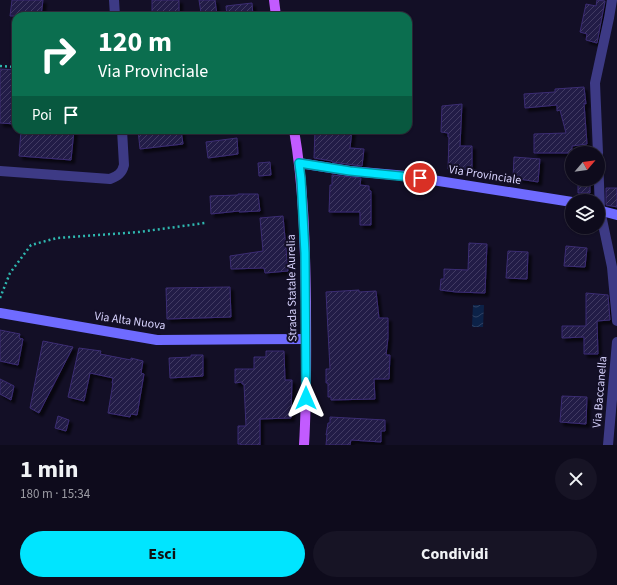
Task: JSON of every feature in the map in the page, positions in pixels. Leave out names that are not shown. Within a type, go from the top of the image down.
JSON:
[{"type":"main road","points":[[274,0],[276,12]]},
{"type":"main road","name":"Strada Statale Aurelia","points":[[295,134],[301,179],[305,253],[306,412],[304,445]]},
{"type":"street","points":[[114,0],[115,12]]},
{"type":"street","points":[[598,146],[595,83],[613,19],[612,0]]},
{"type":"street","points":[[0,171],[110,179],[119,174],[124,165],[122,134]]},
{"type":"street","name":"Via Provinciale","points":[[299,163],[350,171],[407,176],[565,201]]},
{"type":"street","points":[[605,212],[617,215]]},
{"type":"street","points":[[604,234],[612,267],[617,321]]},
{"type":"street","name":"Via Alta Nuova","points":[[0,313],[157,340],[306,339]]},
{"type":"street","name":"Via Baccanella","points":[[608,445],[617,342]]},
{"type":"path","points":[[0,66],[12,67]]},
{"type":"path","points":[[0,298],[10,273],[31,245],[57,238],[139,232],[205,223]]},
{"type":"water","points":[[473,305],[484,305],[483,327],[472,327]]},
{"type":"building","points":[[12,0],[43,0],[42,12],[12,12],[12,16],[10,16]]},
{"type":"building","points":[[152,0],[179,0],[179,12],[152,12]]},
{"type":"building","points":[[199,0],[215,0],[217,12],[201,12]]},
{"type":"building","points":[[597,0],[605,1],[597,43],[586,40],[587,34],[580,32],[586,4],[596,6]]},
{"type":"building","points":[[252,3],[253,12],[227,12],[226,6]]},
{"type":"building","points":[[0,69],[12,70],[12,124],[0,123]]},
{"type":"building","points":[[584,87],[587,144],[565,146],[565,153],[534,153],[534,134],[566,133],[560,110],[557,111],[557,105],[525,108],[524,94],[555,92],[555,89]]},
{"type":"building","points":[[462,104],[460,146],[472,146],[472,170],[448,169],[449,137],[448,133],[441,132],[442,106]]},
{"type":"building","points":[[21,134],[74,134],[71,160],[19,156]]},
{"type":"building","points":[[138,134],[182,134],[183,144],[140,149]]},
{"type":"building","points":[[315,134],[352,134],[350,148],[364,149],[362,166],[314,158]]},
{"type":"building","points":[[237,138],[238,154],[208,158],[206,142]]},
{"type":"building","points":[[514,157],[540,159],[538,182],[513,178]]},
{"type":"building","points":[[270,162],[271,175],[259,176],[258,163]]},
{"type":"building","points":[[332,175],[361,178],[360,185],[369,186],[369,190],[371,191],[371,225],[360,225],[360,212],[329,212]]},
{"type":"building","points":[[578,186],[590,186],[590,193],[578,193]]},
{"type":"building","points":[[606,188],[617,188],[617,207],[606,205]]},
{"type":"building","points":[[258,194],[260,211],[239,211],[211,214],[210,196]]},
{"type":"building","points":[[283,216],[288,271],[265,273],[264,268],[231,269],[230,256],[263,251],[260,218]]},
{"type":"building","points":[[469,243],[487,244],[485,293],[440,290],[441,279],[444,279],[444,269],[468,270]]},
{"type":"building","points":[[566,246],[587,248],[585,267],[564,266]]},
{"type":"building","points":[[508,251],[528,252],[527,279],[506,278]]},
{"type":"building","points":[[230,287],[231,317],[167,319],[166,288]]},
{"type":"building","points":[[359,290],[359,292],[376,291],[379,318],[388,318],[386,355],[390,355],[389,379],[374,379],[375,399],[331,400],[331,397],[328,397],[328,383],[326,383],[326,369],[330,369],[326,292]]},
{"type":"building","points":[[586,293],[608,295],[610,320],[597,321],[598,354],[584,354],[584,337],[562,338],[562,326],[586,326]]},
{"type":"building","points":[[0,330],[20,334],[19,338],[23,339],[18,365],[0,361]]},
{"type":"building","points":[[43,341],[73,347],[39,413],[30,408]]},
{"type":"building","points":[[79,348],[101,351],[100,354],[143,361],[141,373],[144,374],[137,415],[131,414],[130,417],[108,413],[113,378],[90,373],[84,401],[68,397]]},
{"type":"building","points":[[266,351],[284,351],[285,380],[292,380],[291,418],[260,419],[260,445],[241,445],[238,444],[238,426],[246,426],[244,384],[242,384],[242,382],[235,383],[235,369],[254,369],[254,357],[266,357]]},
{"type":"building","points":[[191,355],[203,355],[203,376],[170,378],[169,358],[191,357]]},
{"type":"building","points":[[0,379],[14,386],[11,400],[0,394]]},
{"type":"building","points":[[562,396],[587,397],[586,424],[560,422]]},
{"type":"building","points":[[58,416],[69,420],[66,431],[55,428]]},
{"type":"building","points":[[330,417],[385,420],[385,431],[381,431],[381,442],[351,440],[350,445],[326,445],[326,435],[328,423],[330,423]]},
{"type":"route","points":[[306,398],[305,253],[299,163],[350,171],[420,178]]}]
